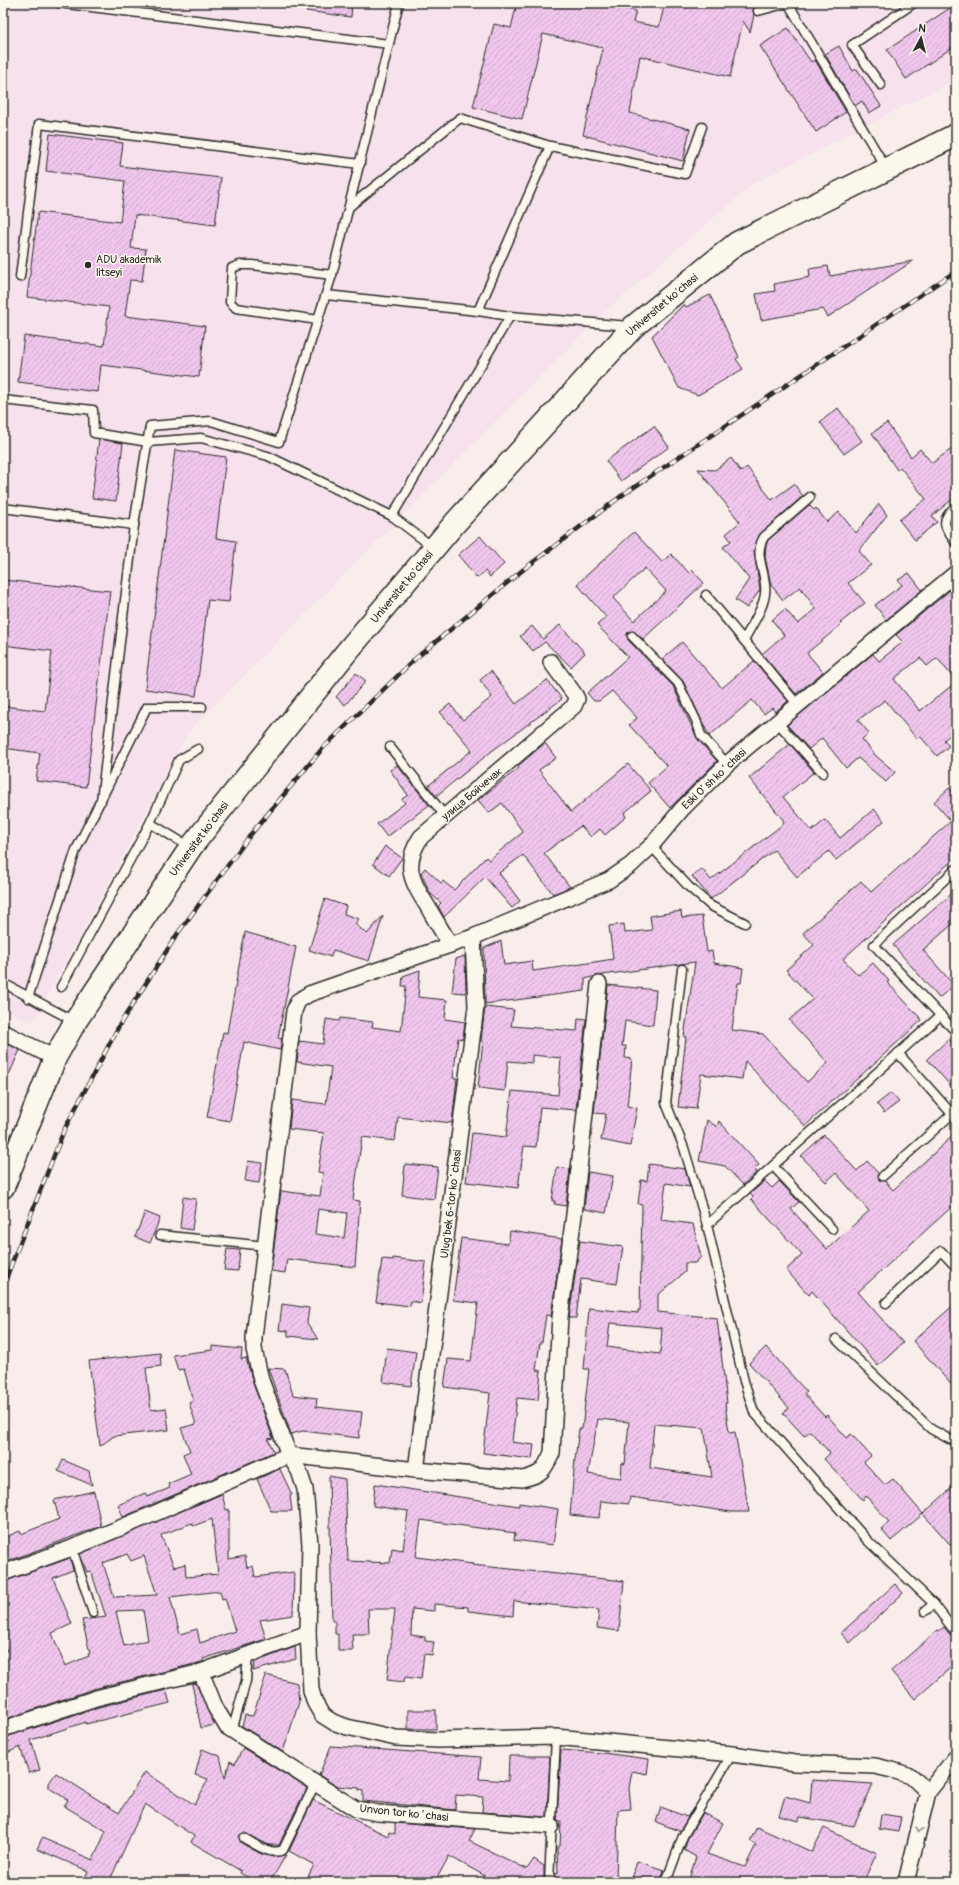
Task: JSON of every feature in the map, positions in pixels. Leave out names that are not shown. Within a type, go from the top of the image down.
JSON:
[{"type":"main road","name":"Universitet kо‘chasi","points":[[3,1187],[54,1058],[75,1022],[191,847],[345,654],[434,548],[633,327],[737,243],[956,135]]},
{"type":"street","name":"Eski Oʻsh koʻchasi","points":[[265,1246],[294,1011],[298,1001],[309,994],[473,936],[609,880],[631,865],[651,846],[682,809],[727,764],[956,573]]},
{"type":"street","name":"улица Бойчечак","points":[[450,944],[413,883],[410,870],[412,852],[421,837],[574,706],[577,699],[575,695],[551,662]]},
{"type":"street","name":"Ulug‘bek 6-tor koʻchasi","points":[[416,1470],[476,1006],[473,936]]},
{"type":"street","points":[[3,1572],[72,1548],[289,1455],[416,1470],[522,1480],[539,1475],[546,1467],[552,1453],[560,1317],[574,1215],[599,984]]},
{"type":"street","points":[[3,1032],[54,1058]]},
{"type":"street","points":[[265,1246],[254,1349],[261,1380],[289,1455],[300,1471],[305,1489],[310,1544],[308,1633],[311,1690],[322,1715],[333,1722],[347,1727],[396,1738],[446,1740],[556,1737],[732,1754],[795,1763],[856,1765],[892,1770],[910,1776],[928,1792]]},
{"type":"street","points":[[3,1729],[96,1698],[201,1672],[308,1633]]},
{"type":"street","name":"Unvon tor koʻchasi","points":[[201,1672],[220,1718],[232,1731],[356,1809],[367,1812],[551,1826]]},
{"type":"street","points":[[906,1882],[928,1792],[956,1757]]},
{"type":"lane","points":[[59,3],[389,44]]},
{"type":"lane","points":[[101,801],[134,525],[150,426],[210,421],[280,442],[332,275],[399,3]]},
{"type":"lane","points":[[758,11],[788,3],[886,169]]},
{"type":"lane","points":[[881,85],[852,45],[914,3]]},
{"type":"lane","points":[[349,207],[460,118],[550,146],[685,174],[702,127]]},
{"type":"lane","points":[[20,277],[39,124],[360,164]]},
{"type":"lane","points":[[478,311],[550,146]]},
{"type":"lane","points":[[318,320],[236,308],[230,302],[232,268],[240,264],[332,275]]},
{"type":"lane","points":[[326,295],[478,311],[510,316],[633,327]]},
{"type":"lane","points":[[392,516],[510,316]]},
{"type":"lane","points":[[3,400],[94,410],[94,433],[148,442],[201,438],[268,456],[392,516],[434,548]]},
{"type":"lane","points":[[744,640],[764,600],[765,580],[759,558],[760,543],[764,537],[810,497]]},
{"type":"lane","points":[[956,506],[948,513],[944,523],[946,529],[956,543]]},
{"type":"lane","points":[[3,508],[134,525]]},
{"type":"lane","points":[[706,595],[798,705]]},
{"type":"lane","points":[[632,636],[678,683],[685,694],[701,735],[727,764]]},
{"type":"lane","points":[[28,998],[76,850],[147,707],[202,707]]},
{"type":"lane","points":[[777,722],[823,773]]},
{"type":"lane","points":[[390,747],[445,816]]},
{"type":"lane","points":[[62,987],[150,823],[180,760],[198,749]]},
{"type":"lane","points":[[150,823],[191,847]]},
{"type":"lane","points":[[651,846],[689,887],[711,906],[745,923]]},
{"type":"lane","points":[[956,869],[874,945],[956,1032]]},
{"type":"lane","points":[[682,969],[666,1103],[684,1148],[707,1225],[744,1381],[754,1412],[867,1540],[934,1604],[956,1633]]},
{"type":"lane","points":[[3,984],[75,1022]]},
{"type":"lane","points":[[707,1225],[941,1015]]},
{"type":"lane","points":[[883,1176],[952,1114],[898,1053]]},
{"type":"lane","points":[[773,1166],[832,1229]]},
{"type":"lane","points":[[160,1235],[265,1246]]},
{"type":"lane","points":[[886,1303],[941,1251],[956,1268]]},
{"type":"lane","points":[[836,1339],[931,1429],[949,1439],[956,1441]]},
{"type":"lane","points":[[72,1548],[93,1613]]},
{"type":"lane","points":[[925,1611],[934,1604]]},
{"type":"lane","points":[[232,1731],[246,1681],[248,1654]]},
{"type":"lane","points":[[549,1882],[556,1737]]},
{"type":"lane","points":[[666,1882],[683,1836],[732,1754]]},
{"type":"lane","points":[[244,1838],[269,1851],[275,1852],[282,1850],[315,1784]]},
{"type":"shaded area","points":[[3,3],[956,3],[956,79],[753,184],[601,315],[190,730],[33,1023],[3,1009]]},
{"type":"building","points":[[306,3],[352,3],[351,17],[306,11]]},
{"type":"building","points":[[517,3],[603,3],[636,11],[633,22],[659,27],[665,3],[757,3],[753,10],[754,15],[750,32],[743,21],[730,77],[640,56],[630,113],[690,129],[683,161],[583,135],[603,48],[543,34],[522,119],[473,107],[494,24],[511,28]]},
{"type":"building","points":[[956,4],[956,45],[906,79],[887,50]]},
{"type":"building","points":[[788,28],[811,62],[815,60],[846,112],[816,132],[760,46]]},
{"type":"building","points":[[839,46],[853,71],[857,69],[881,106],[869,113],[862,101],[855,106],[825,54]]},
{"type":"building","name":"ADU akademik litseyi","points":[[50,134],[123,143],[120,166],[221,178],[215,225],[135,215],[131,248],[146,249],[142,281],[130,280],[125,316],[205,326],[199,377],[101,365],[98,392],[18,382],[24,336],[104,346],[109,307],[27,297],[38,212],[120,222],[125,181],[46,171]]},
{"type":"building","points":[[913,261],[828,317],[823,309],[761,320],[756,294],[775,291],[774,284],[810,277],[809,269],[828,266],[830,276]]},
{"type":"building","points":[[710,295],[739,357],[736,359],[743,369],[698,395],[679,388],[652,336],[684,304],[686,307]]},
{"type":"building","points":[[838,408],[862,441],[844,454],[820,422]]},
{"type":"building","points":[[887,423],[911,457],[920,449],[932,463],[956,446],[956,496],[932,516],[937,522],[915,540],[899,520],[926,499],[900,467],[897,470],[872,433]]},
{"type":"building","points":[[654,426],[669,447],[621,481],[606,461]]},
{"type":"building","points":[[99,439],[123,443],[116,501],[92,498]]},
{"type":"building","points":[[175,450],[226,457],[216,538],[236,541],[229,602],[208,600],[196,696],[145,689]]},
{"type":"building","points":[[731,458],[741,472],[747,467],[772,500],[794,484],[803,496],[759,535],[754,551],[760,590],[747,608],[735,600],[749,579],[723,547],[731,541],[726,534],[740,522],[698,469],[715,470]]},
{"type":"building","points":[[879,504],[887,515],[859,551],[871,565],[848,583],[865,603],[807,653],[823,672],[796,694],[762,654],[784,635],[772,620],[785,609],[798,624],[816,609],[800,587],[783,600],[771,585],[765,557],[768,540],[809,505],[814,510],[816,508],[827,522],[839,512],[856,533]]},
{"type":"building","points":[[634,532],[662,562],[671,554],[689,573],[692,570],[704,583],[643,639],[633,631],[628,632],[627,635],[628,640],[673,686],[697,738],[717,761],[670,808],[648,783],[667,766],[629,725],[637,718],[612,691],[599,701],[594,701],[587,693],[628,657],[597,625],[606,617],[577,584]],"holes":[[[645,568],[666,591],[634,621],[613,598]]]},
{"type":"building","points":[[480,536],[504,564],[490,577],[485,571],[477,578],[458,555]]},
{"type":"building","points":[[909,573],[922,590],[886,620],[875,605],[902,585],[898,580]]},
{"type":"building","points":[[3,580],[110,591],[86,787],[36,781],[40,753],[3,748],[3,706],[45,711],[52,651],[3,645]]},
{"type":"building","points":[[956,585],[956,681],[937,658],[927,666],[920,658],[894,679],[920,711],[956,682],[956,730],[944,740],[949,746],[937,756],[920,736],[917,739],[885,700],[858,720],[869,733],[862,739],[876,756],[895,772],[886,782],[858,758],[846,768],[822,738],[809,749],[787,725],[873,654],[879,661],[903,642],[896,635]]},
{"type":"building","points":[[560,625],[585,653],[571,667],[545,642],[533,651],[520,636],[532,626],[543,639]]},
{"type":"building","points":[[682,642],[722,688],[754,661],[788,701],[775,712],[772,708],[764,714],[752,700],[709,736],[683,681],[662,659]]},
{"type":"building","points":[[491,671],[516,704],[547,680],[562,699],[492,751],[436,796],[428,786],[472,750],[440,712],[450,704],[463,720],[492,697],[480,680]]},
{"type":"building","points":[[356,673],[366,681],[345,705],[336,697]]},
{"type":"building","points":[[545,743],[556,758],[539,770],[571,812],[628,764],[651,791],[624,813],[626,817],[605,835],[600,829],[591,837],[581,826],[544,853],[570,887],[553,894],[523,855],[499,873],[520,901],[512,908],[485,877],[444,917],[438,906],[441,903],[430,893],[421,873],[425,868],[441,883],[443,881],[454,890],[486,857],[489,860],[523,832],[502,803],[489,813],[478,800],[519,768],[518,766]]},
{"type":"building","points":[[790,744],[814,772],[783,797],[812,831],[825,820],[840,838],[874,809],[884,821],[836,860],[829,851],[797,877],[774,850],[711,899],[692,876],[702,869],[711,880],[782,825],[784,821],[749,778]]},
{"type":"building","points":[[397,765],[429,805],[387,837],[377,824],[405,803],[402,799],[408,795],[390,770]]},
{"type":"building","points":[[949,788],[956,796],[956,857],[843,959],[858,975],[873,963],[889,981],[887,982],[922,1020],[805,1126],[745,1061],[742,1079],[701,1074],[696,1109],[678,1107],[686,1037],[684,1037],[695,962],[596,976],[585,979],[585,991],[485,1004],[484,948],[501,941],[504,965],[532,961],[533,971],[613,959],[609,926],[624,924],[625,933],[652,930],[650,916],[681,911],[682,918],[702,916],[707,952],[712,951],[714,963],[743,968],[741,983],[738,983],[732,1030],[763,1034],[807,1082],[828,1063],[789,1020],[813,999],[786,970],[814,945],[803,933],[861,881],[871,892],[951,821],[934,802]]},
{"type":"building","points":[[385,846],[402,858],[389,876],[373,864]]},
{"type":"building","points":[[956,890],[956,921],[923,950],[954,985],[939,998],[893,945]]},
{"type":"building","points":[[325,899],[346,906],[344,914],[359,919],[355,924],[367,934],[383,916],[369,961],[333,950],[331,957],[309,950]]},
{"type":"building","points":[[245,932],[296,947],[278,1038],[282,1039],[280,1050],[244,1042],[230,1121],[207,1117],[223,1032],[227,1033]]},
{"type":"building","points":[[465,956],[466,993],[452,992],[456,959]]},
{"type":"building","points":[[420,970],[418,997],[447,1000],[445,1019],[465,1022],[463,1039],[458,1038],[453,1078],[457,1078],[452,1123],[398,1117],[395,1141],[362,1137],[353,1200],[360,1201],[355,1267],[287,1259],[285,1273],[271,1271],[281,1191],[320,1196],[323,1173],[318,1172],[324,1133],[289,1129],[292,1100],[326,1104],[331,1067],[297,1062],[299,1041],[323,1044],[326,1019],[339,1021],[340,1018],[373,1022],[372,1027],[401,1031],[406,986],[402,986],[403,976]],"holes":[[[318,1209],[347,1213],[344,1238],[315,1234]]]},
{"type":"building","points":[[608,985],[656,990],[653,1025],[625,1021],[622,1046],[626,1046],[625,1058],[632,1059],[627,1106],[637,1108],[630,1146],[601,1140],[606,1114],[594,1113]]},
{"type":"building","points":[[485,1007],[514,1010],[511,1026],[577,1031],[578,1018],[586,1019],[576,1110],[540,1107],[536,1147],[524,1146],[518,1188],[466,1182],[472,1133],[506,1137],[512,1091],[558,1095],[561,1058],[532,1055],[532,1063],[508,1061],[505,1091],[478,1088]]},
{"type":"building","points":[[949,1039],[956,1047],[956,1092],[927,1059]]},
{"type":"building","points":[[3,1042],[20,1050],[3,1088]]},
{"type":"building","points":[[891,1093],[899,1102],[884,1113],[877,1104]]},
{"type":"building","points":[[707,1120],[717,1127],[719,1121],[759,1165],[754,1169],[757,1172],[743,1185],[725,1166],[699,1161]]},
{"type":"building","points":[[956,1133],[956,1203],[858,1292],[903,1343],[878,1366],[812,1291],[809,1295],[786,1270],[802,1255],[751,1199],[753,1197],[750,1194],[765,1181],[772,1188],[779,1181],[799,1202],[791,1209],[827,1249],[869,1211],[836,1173],[826,1182],[801,1156],[824,1135],[857,1171],[867,1161],[878,1173],[879,1180],[885,1181],[893,1190]]},
{"type":"building","points":[[248,1161],[262,1163],[259,1183],[245,1181]]},
{"type":"building","points":[[405,1164],[438,1167],[434,1199],[402,1195]]},
{"type":"building","points":[[649,1164],[685,1169],[690,1187],[666,1183],[661,1220],[693,1224],[701,1257],[695,1263],[685,1263],[685,1272],[658,1295],[658,1312],[717,1318],[729,1433],[735,1432],[749,1512],[731,1512],[630,1497],[629,1504],[601,1501],[599,1518],[570,1515],[575,1459],[579,1429],[582,1429],[589,1369],[584,1369],[589,1308],[638,1313],[638,1310],[640,1310],[642,1205],[638,1204],[641,1180],[647,1181]],"holes":[[[610,1323],[662,1328],[660,1354],[607,1347]],[[598,1419],[629,1422],[625,1464],[622,1463],[621,1478],[588,1474]],[[654,1424],[704,1428],[712,1477],[650,1468]]]},
{"type":"building","points":[[557,1167],[570,1169],[566,1206],[554,1204],[555,1201],[552,1201]]},
{"type":"building","points":[[588,1172],[613,1176],[606,1213],[584,1209]]},
{"type":"building","points":[[183,1197],[196,1199],[192,1230],[180,1228]]},
{"type":"building","points":[[145,1212],[160,1218],[150,1243],[135,1237]]},
{"type":"building","points":[[510,1231],[562,1239],[551,1316],[546,1315],[542,1342],[540,1342],[536,1370],[541,1371],[538,1400],[517,1398],[512,1442],[534,1445],[532,1459],[483,1453],[490,1393],[444,1387],[448,1359],[471,1361],[478,1303],[453,1300],[461,1238],[508,1244]]},
{"type":"building","points":[[580,1241],[623,1247],[617,1284],[581,1279],[576,1318],[569,1318]]},
{"type":"building","points":[[227,1249],[240,1250],[238,1271],[224,1270]]},
{"type":"building","points":[[393,1258],[426,1262],[421,1303],[411,1301],[410,1306],[376,1302],[382,1259],[393,1260]]},
{"type":"building","points":[[956,1303],[956,1390],[913,1341]]},
{"type":"building","points":[[282,1304],[309,1308],[307,1323],[318,1339],[288,1336],[288,1331],[279,1330]]},
{"type":"building","points":[[212,1346],[242,1349],[241,1359],[246,1358],[253,1383],[273,1438],[268,1439],[274,1452],[123,1517],[118,1505],[145,1493],[147,1497],[170,1488],[168,1484],[191,1474],[183,1454],[190,1451],[181,1428],[196,1424],[189,1403],[193,1401],[184,1369],[178,1370],[173,1355],[212,1350]]},
{"type":"building","points":[[766,1347],[807,1392],[804,1394],[825,1417],[827,1415],[847,1438],[851,1434],[871,1456],[864,1462],[885,1485],[893,1479],[923,1514],[891,1541],[881,1529],[889,1522],[866,1496],[863,1500],[824,1459],[830,1453],[810,1431],[804,1436],[783,1413],[789,1408],[749,1363]]},
{"type":"building","points":[[387,1348],[416,1352],[411,1386],[383,1382]]},
{"type":"building","points":[[160,1353],[161,1366],[146,1368],[151,1410],[166,1408],[169,1430],[114,1436],[100,1446],[89,1361]]},
{"type":"building","points":[[268,1368],[285,1369],[293,1395],[317,1398],[316,1407],[362,1412],[359,1438],[303,1431],[291,1434]]},
{"type":"building","points":[[63,1460],[89,1471],[92,1485],[58,1471]]},
{"type":"building","points":[[280,1469],[292,1495],[290,1496],[292,1511],[271,1511],[257,1479]]},
{"type":"building","points":[[329,1476],[345,1479],[348,1561],[390,1563],[392,1548],[403,1550],[408,1511],[373,1506],[375,1484],[519,1506],[519,1503],[558,1509],[553,1545],[514,1540],[515,1533],[421,1520],[416,1557],[473,1564],[472,1565],[624,1581],[619,1631],[597,1628],[599,1610],[514,1601],[513,1616],[468,1611],[468,1607],[434,1604],[434,1611],[412,1609],[411,1635],[425,1637],[425,1641],[434,1642],[432,1655],[424,1654],[421,1679],[405,1677],[404,1682],[387,1680],[395,1609],[368,1609],[369,1634],[352,1634],[353,1651],[338,1651],[338,1634],[335,1634],[335,1621],[332,1621]]},
{"type":"building","points":[[956,1484],[956,1551],[923,1514]]},
{"type":"building","points":[[94,1491],[101,1526],[3,1563],[3,1538],[20,1531],[21,1534],[59,1519],[54,1500]]},
{"type":"building","points":[[222,1494],[226,1510],[229,1509],[229,1559],[245,1556],[247,1568],[253,1566],[255,1577],[294,1572],[293,1615],[260,1620],[266,1639],[203,1659],[204,1661],[198,1663],[93,1689],[3,1720],[3,1652],[7,1651],[3,1641],[3,1582],[70,1558],[73,1570],[53,1578],[72,1624],[52,1633],[65,1666],[89,1656],[88,1654],[90,1653],[82,1620],[106,1617],[91,1571],[87,1572],[80,1554]],"holes":[[[212,1519],[218,1574],[186,1577],[185,1564],[174,1567],[161,1535],[192,1523],[193,1526]],[[127,1554],[131,1561],[144,1556],[157,1595],[114,1597],[103,1563]],[[220,1591],[222,1599],[225,1598],[235,1631],[200,1643],[197,1629],[180,1634],[170,1597]],[[143,1610],[148,1640],[124,1646],[116,1611]]]},
{"type":"building","points":[[895,1584],[903,1593],[850,1643],[841,1633]]},
{"type":"building","points":[[944,1627],[952,1637],[956,1638],[956,1663],[915,1699],[891,1671],[938,1630],[939,1631]]},
{"type":"building","points":[[295,1647],[296,1659],[253,1671],[255,1662]]},
{"type":"building","points":[[266,1675],[297,1683],[299,1702],[283,1752],[242,1726],[245,1715],[253,1716]]},
{"type":"building","points":[[196,1683],[214,1725],[201,1728],[192,1684]]},
{"type":"building","points":[[166,1690],[170,1703],[86,1724],[86,1722],[31,1740],[40,1770],[29,1773],[20,1747],[3,1755],[3,1738],[99,1707]]},
{"type":"building","points":[[408,1710],[436,1710],[436,1729],[408,1729]]},
{"type":"building","points":[[331,1746],[481,1757],[479,1779],[508,1781],[509,1756],[550,1756],[547,1817],[482,1812],[483,1797],[456,1795],[455,1810],[363,1801],[363,1791],[359,1790],[359,1788],[336,1786],[319,1775]]},
{"type":"building","points":[[243,1748],[307,1788],[279,1845],[269,1845],[244,1833],[239,1836],[241,1843],[261,1854],[273,1857],[286,1855],[270,1882],[257,1882],[240,1873],[241,1871],[191,1842],[194,1836],[145,1804],[109,1882],[83,1882],[88,1871],[37,1849],[42,1838],[93,1860],[106,1831],[64,1806],[68,1800],[49,1788],[49,1783],[56,1773],[119,1813],[145,1772],[195,1805],[208,1779],[195,1775],[202,1749],[220,1756],[225,1778],[230,1761],[235,1764]]},
{"type":"building","points":[[561,1750],[603,1753],[649,1759],[647,1774],[632,1771],[629,1788],[631,1809],[618,1810],[616,1882],[555,1882],[555,1873],[558,1874],[557,1847],[560,1846],[561,1821],[557,1820]]},
{"type":"building","points":[[812,1780],[873,1784],[854,1826],[800,1817],[799,1821],[779,1816],[785,1796],[810,1803]]},
{"type":"building","points":[[313,1800],[388,1836],[389,1832],[395,1834],[395,1823],[475,1829],[469,1841],[527,1869],[534,1859],[544,1866],[544,1882],[482,1882],[485,1876],[449,1856],[435,1882],[305,1882],[314,1865],[289,1851]]},
{"type":"building","points":[[661,1807],[687,1817],[694,1807],[680,1831],[656,1822]]},
{"type":"building","points":[[703,1813],[723,1823],[707,1854],[745,1867],[756,1845],[750,1841],[757,1827],[812,1852],[824,1828],[877,1853],[863,1882],[699,1882],[689,1879],[696,1857],[684,1850],[688,1838]]},
{"type":"building","points":[[881,1814],[901,1817],[898,1832],[879,1829]]},
{"type":"building","points":[[637,1861],[664,1870],[660,1882],[631,1882]]},
{"type":"railway","points":[[3,1286],[64,1130],[120,1024],[178,933],[251,834],[322,749],[416,658],[524,569],[624,494],[956,271]]},
{"type":"place","name":"ADU akademik litseyi","points":[[88,265]]}]
